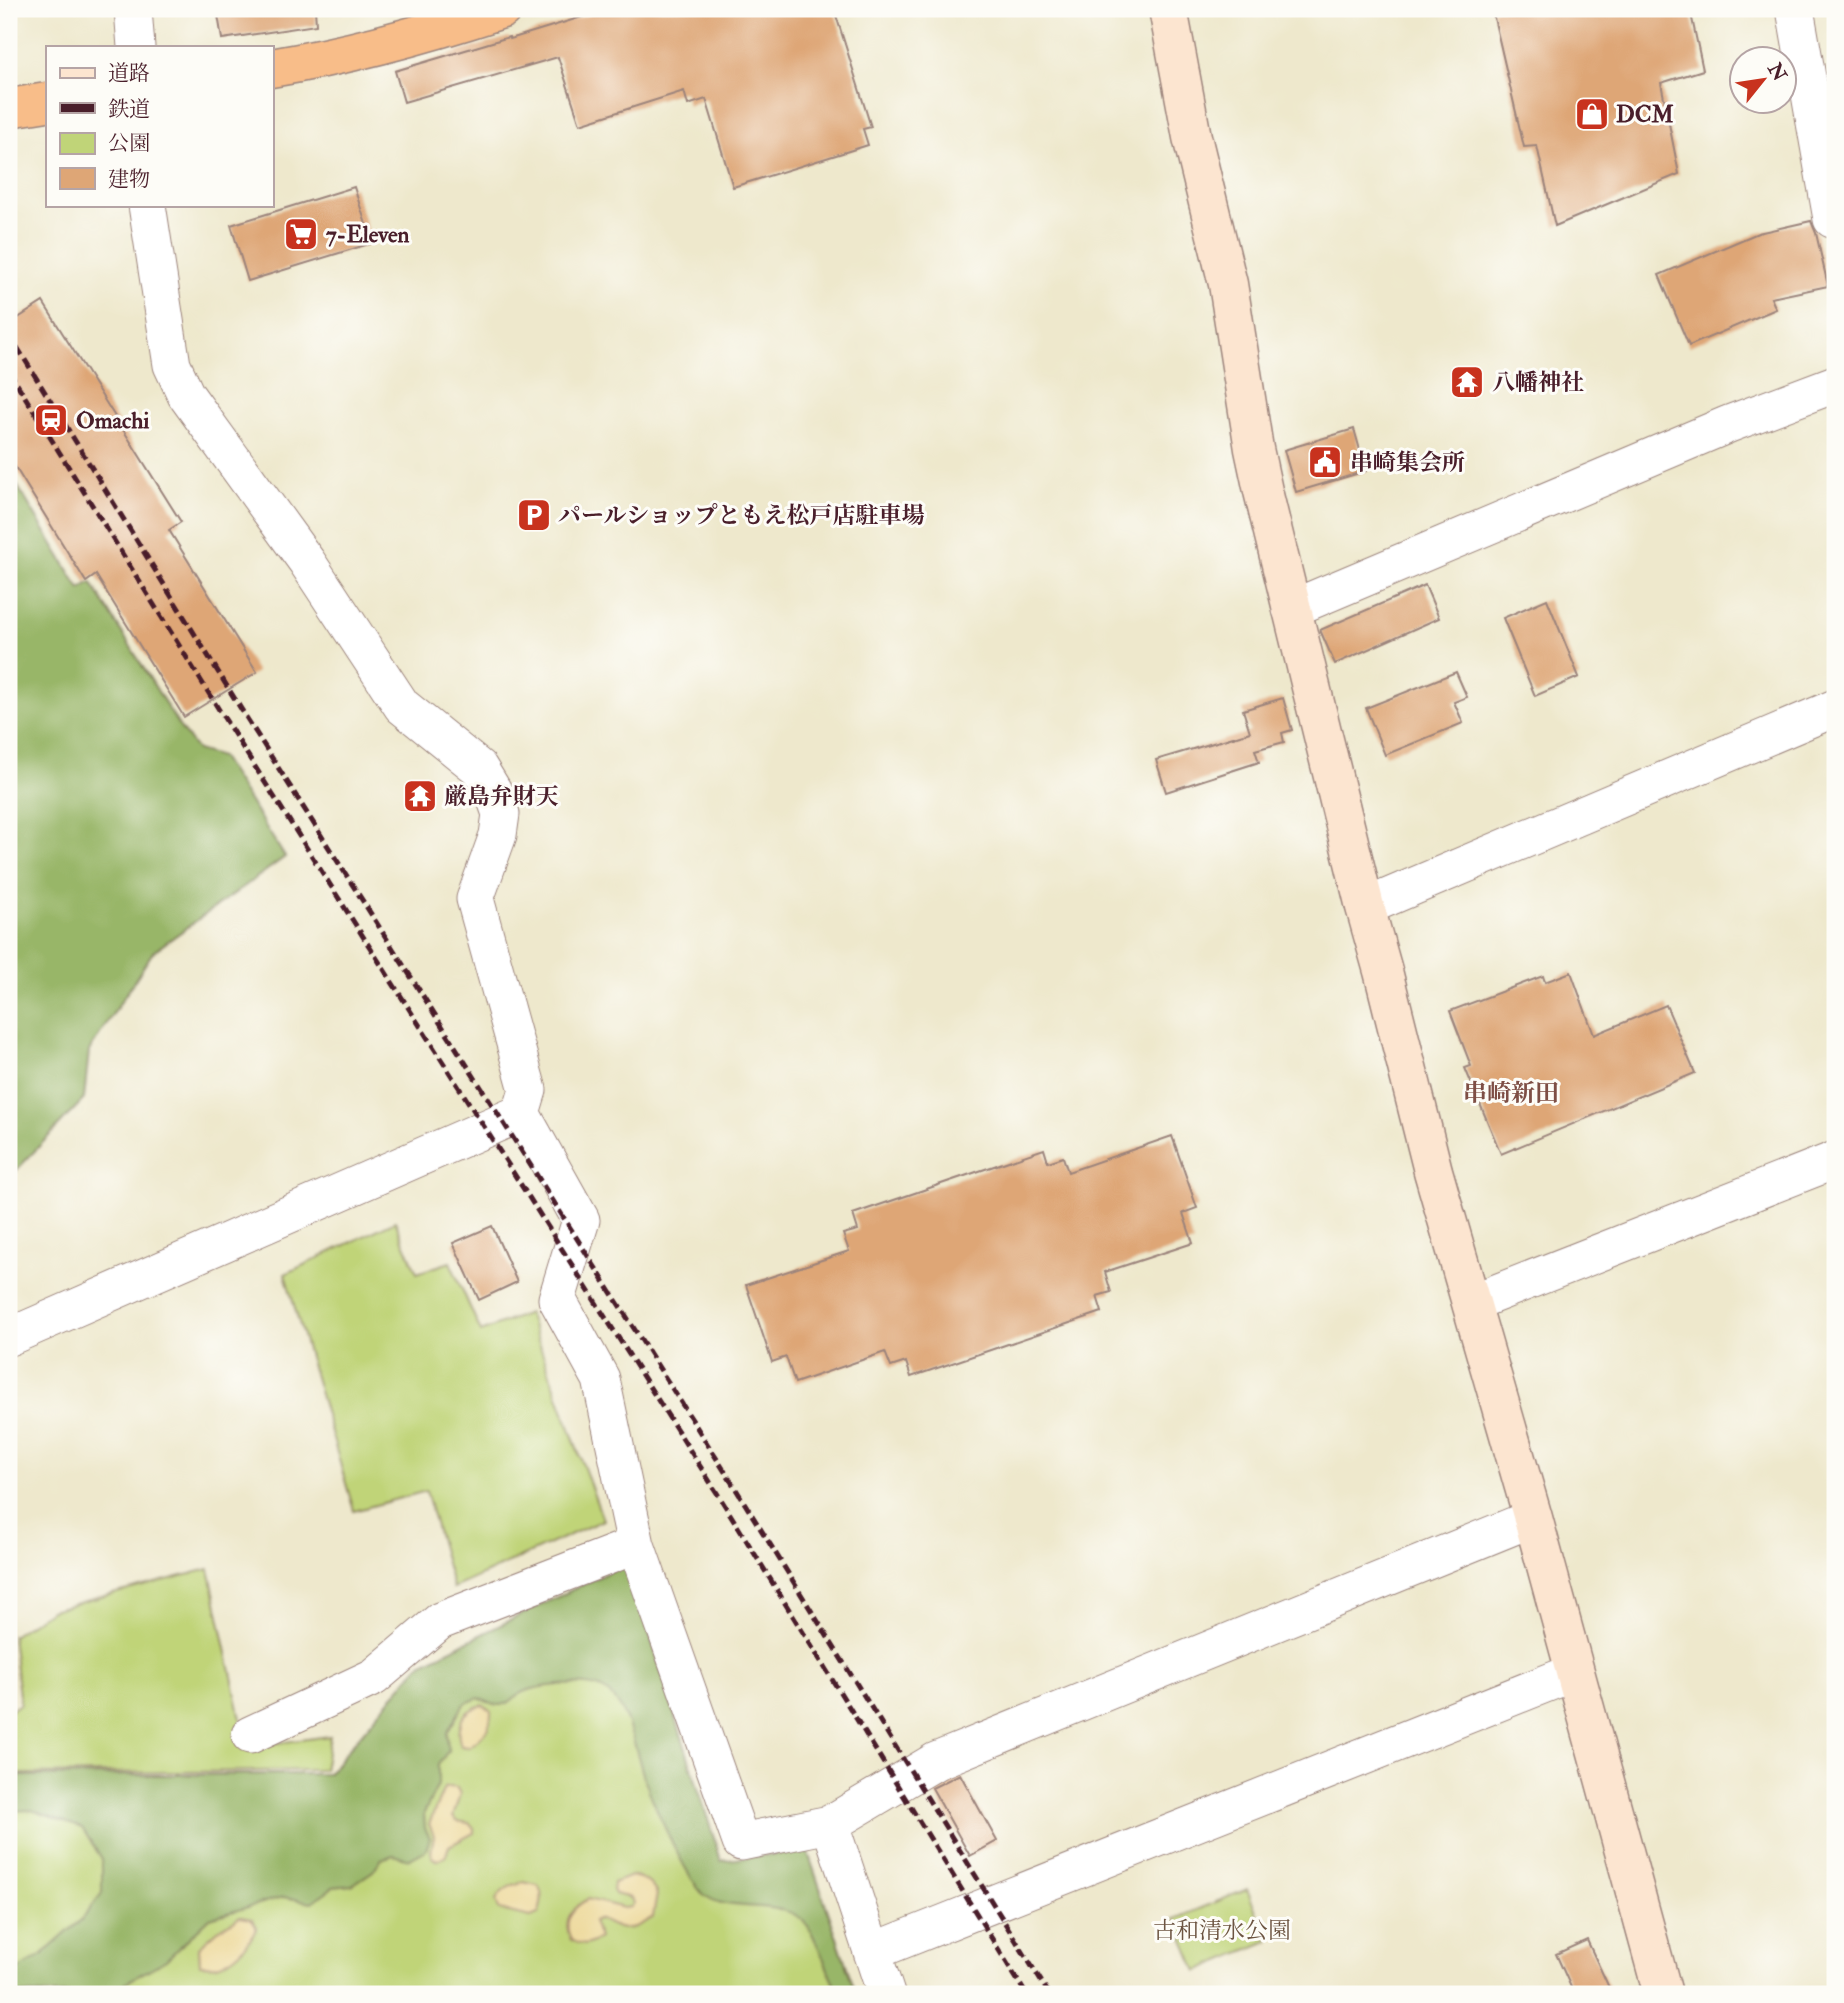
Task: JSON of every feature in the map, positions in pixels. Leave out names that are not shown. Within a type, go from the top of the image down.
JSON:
[{"type":"highway","points":[[273,68],[356,52],[502,9]]},
{"type":"highway","points":[[9,108],[46,102]]},
{"type":"street","points":[[133,9],[136,46]]},
{"type":"street","points":[[1168,9],[1192,137],[1228,284],[1256,460],[1364,907],[1383,971],[1433,1171],[1534,1518],[1663,1994]]},
{"type":"street","points":[[1795,9],[1826,132],[1832,219],[1835,219]]},
{"type":"street","points":[[147,206],[172,365],[186,395],[307,562],[402,706],[479,768],[493,791],[501,814],[498,835],[475,899],[528,1090],[521,1113],[582,1220],[558,1299],[601,1379],[636,1545],[741,1842],[830,1825],[936,1761],[1534,1518]]},
{"type":"street","points":[[1291,609],[1729,424],[1835,384]]},
{"type":"street","points":[[1364,907],[1835,708]]},
{"type":"street","points":[[9,1337],[521,1113]]},
{"type":"street","points":[[1471,1303],[1835,1160]]},
{"type":"street","points":[[250,1735],[374,1677],[440,1621],[636,1545]]},
{"type":"street","points":[[872,1952],[1575,1672]]},
{"type":"street","points":[[830,1825],[886,1994]]},
{"type":"green space","points":[[9,472],[80,589],[91,582],[179,726],[197,750],[221,757],[285,857],[153,952],[89,1051],[84,1099],[9,1178]]},
{"type":"green space","points":[[395,1221],[417,1273],[450,1262],[481,1332],[528,1313],[603,1520],[453,1588],[426,1491],[354,1511],[285,1274]]},
{"type":"green space","points":[[627,1563],[721,1861],[807,1850],[856,1994],[9,1994],[9,1776],[328,1774],[419,1665]]},
{"type":"green space","points":[[627,1563],[721,1861],[807,1850],[856,1994],[838,1994],[805,1922],[779,1909],[719,1902],[707,1897],[697,1887],[658,1812],[621,1708],[604,1690],[575,1684],[529,1690],[502,1705],[478,1698],[464,1704],[447,1733],[448,1751],[438,1765],[438,1785],[424,1813],[425,1828],[430,1838],[426,1850],[410,1859],[393,1855],[381,1859],[373,1871],[352,1885],[333,1887],[312,1902],[283,1897],[210,1918],[166,1960],[120,1986],[97,1994],[9,1994],[9,1975],[43,1954],[81,1920],[102,1893],[102,1859],[82,1828],[32,1810],[9,1811],[9,1776],[328,1774],[419,1665]]},
{"type":"green space","points":[[209,1569],[247,1747],[330,1736],[324,1770],[17,1774],[9,1758],[9,1711],[20,1704],[12,1636],[51,1610]]},
{"type":"green space","name":"古和清水公園","points":[[1247,1889],[1268,1941],[1197,1971],[1175,1919]]},
{"type":"sand","points":[[483,1705],[491,1711],[488,1727],[469,1747],[461,1746],[459,1726],[462,1720],[470,1711]]},
{"type":"sand","points":[[444,1788],[457,1788],[460,1794],[453,1817],[457,1821],[469,1823],[474,1833],[449,1846],[446,1855],[437,1860],[431,1852],[434,1836],[429,1824]]},
{"type":"sand","points":[[631,1876],[647,1882],[657,1894],[653,1917],[634,1928],[624,1929],[597,1919],[593,1921],[599,1938],[585,1945],[571,1940],[567,1927],[570,1916],[588,1899],[624,1908],[631,1907],[634,1903],[631,1898],[614,1894],[612,1890],[613,1883]]},
{"type":"sand","points":[[523,1882],[538,1885],[540,1888],[542,1899],[538,1914],[531,1917],[499,1910],[496,1900],[501,1893]]},
{"type":"sand","points":[[240,1917],[252,1919],[257,1927],[246,1945],[223,1963],[200,1965],[199,1947],[218,1930]]},
{"type":"building","points":[[217,9],[315,9],[316,25],[222,39]]},
{"type":"building","points":[[608,9],[834,9],[871,127],[863,129],[868,145],[733,187],[706,99],[688,105],[684,91],[580,124],[558,57],[404,102],[395,71]]},
{"type":"building","name":"DCM","points":[[1492,9],[1690,9],[1703,70],[1661,83],[1679,174],[1555,226],[1537,146],[1524,147]]},
{"type":"building","name":"7-Eleven","points":[[354,187],[372,243],[248,281],[231,225]]},
{"type":"building","points":[[1811,221],[1828,286],[1771,298],[1776,309],[1689,346],[1659,275],[1758,233]]},
{"type":"building","name":"Omachi","points":[[43,302],[181,522],[169,530],[257,672],[184,717],[96,575],[86,582],[9,457],[9,324]]},
{"type":"building","points":[[1354,429],[1366,471],[1296,492],[1284,450]]},
{"type":"building","points":[[1425,585],[1439,618],[1335,664],[1320,630]]},
{"type":"building","points":[[1547,599],[1579,677],[1535,696],[1503,618]]},
{"type":"building","points":[[1456,672],[1467,697],[1454,702],[1463,723],[1385,755],[1366,708]]},
{"type":"building","points":[[1283,698],[1292,730],[1282,733],[1284,742],[1255,750],[1259,762],[1166,792],[1156,760],[1250,732],[1243,710]]},
{"type":"building","points":[[1571,972],[1594,1035],[1666,1005],[1695,1073],[1501,1154],[1465,1068],[1471,1066],[1450,1011],[1543,976],[1545,982]]},
{"type":"building","points":[[1172,1136],[1197,1208],[1183,1213],[1193,1243],[1105,1272],[1111,1292],[1097,1296],[1102,1312],[911,1377],[906,1362],[891,1367],[885,1352],[795,1383],[786,1357],[772,1362],[746,1285],[849,1251],[843,1234],[858,1230],[853,1214],[1044,1149],[1048,1162],[1063,1157],[1068,1172]]},
{"type":"building","points":[[492,1226],[517,1282],[479,1300],[453,1243]]},
{"type":"building","points":[[960,1774],[997,1841],[970,1856],[932,1788]]},
{"type":"building","points":[[1587,1940],[1612,1994],[1574,1994],[1556,1954]]},
{"type":"railway","points":[[9,334],[246,717],[734,1486],[1049,1994]]},
{"type":"railway","points":[[9,371],[231,729],[719,1496],[1026,1994]]},
{"type":"place","name":"DCM","points":[[1592,114]]},
{"type":"place","name":"7-Eleven","points":[[301,234]]},
{"type":"place","name":"八幡神社","points":[[1467,382]]},
{"type":"place","name":"Omachi","points":[[51,420]]},
{"type":"place","name":"串崎集会所","points":[[1325,462]]},
{"type":"place","name":"パールショップともえ松戸店駐車場","points":[[534,515]]},
{"type":"place","name":"厳島弁財天","points":[[420,796]]},
{"type":"district","name":"串崎新田","points":[[1511,1093]]}]
